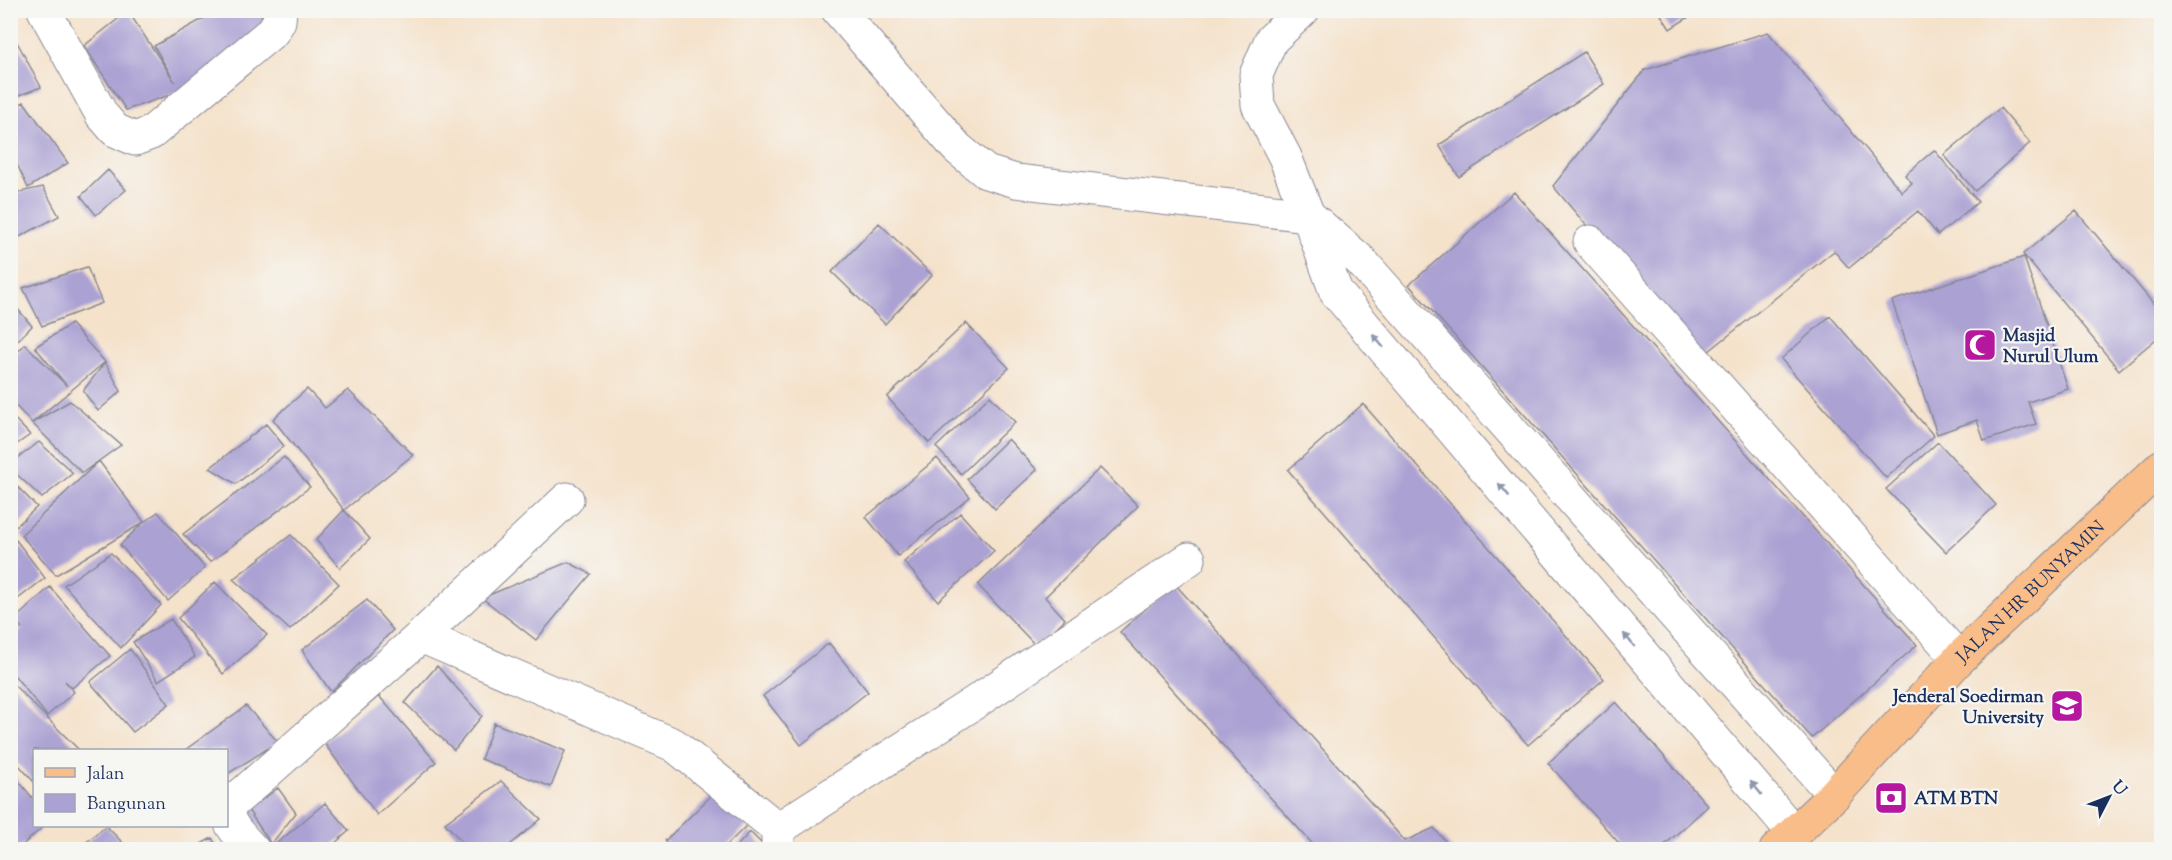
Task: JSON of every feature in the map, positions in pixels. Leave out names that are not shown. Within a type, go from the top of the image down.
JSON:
[{"type":"main road","name":"JALAN HR BUNYAMIN","points":[[1785,841],[1834,795],[1959,659],[2162,466]]},
{"type":"street","points":[[44,10],[102,114],[115,130],[135,139],[151,133],[273,31],[279,21],[280,10]]},
{"type":"street","points":[[838,10],[957,148],[986,172],[1016,181],[1308,215],[1361,261],[1834,795]]},
{"type":"street","points":[[1303,10],[1271,40],[1256,75],[1258,105],[1285,157],[1336,292],[1785,841]]},
{"type":"street","points":[[1590,242],[1959,659]]},
{"type":"street","points":[[253,849],[229,821],[228,807],[421,636],[567,499]]},
{"type":"street","points":[[421,636],[674,745],[778,839],[974,703],[1189,559]]},
{"type":"building","points":[[219,10],[258,10],[270,29],[181,91],[126,110],[84,46],[128,11],[175,82],[154,46]]},
{"type":"building","points":[[1658,10],[1700,10],[1670,29]]},
{"type":"building","points":[[1768,32],[1902,192],[1912,183],[1905,175],[1934,150],[1978,202],[1938,235],[1918,211],[1849,268],[1834,251],[1699,359],[1553,186],[1645,70]]},
{"type":"building","points":[[16,40],[41,87],[10,99],[10,42]]},
{"type":"building","points":[[1584,52],[1604,84],[1459,177],[1439,145]]},
{"type":"building","points":[[24,102],[68,163],[28,188],[10,149],[10,109]]},
{"type":"building","points":[[2000,108],[2030,143],[1975,191],[1944,155]]},
{"type":"building","points":[[108,170],[126,190],[96,215],[81,196]]},
{"type":"building","points":[[43,187],[59,216],[10,242],[10,194]]},
{"type":"building","points":[[1514,192],[1917,645],[1812,738],[1409,285]]},
{"type":"building","points":[[2076,211],[2162,314],[2162,334],[2119,370],[2023,254]]},
{"type":"building","points":[[879,223],[932,275],[885,324],[832,272]]},
{"type":"building","name":"Masjid Nurul Ulum","points":[[2024,257],[2068,389],[2028,402],[2036,424],[1984,441],[1977,420],[1937,434],[1892,301]]},
{"type":"building","points":[[87,267],[102,303],[42,326],[23,288]]},
{"type":"building","points":[[10,300],[32,326],[10,348]]},
{"type":"building","points":[[1830,316],[1934,436],[1886,478],[1781,359]]},
{"type":"building","points":[[966,323],[1009,368],[929,443],[887,397]]},
{"type":"building","points":[[71,324],[105,362],[32,423],[10,400],[10,360],[25,344],[67,386],[35,347]]},
{"type":"building","points":[[105,362],[121,391],[98,411],[83,391]]},
{"type":"building","points":[[307,389],[325,408],[348,390],[413,455],[344,510],[273,419]]},
{"type":"building","points":[[990,396],[1015,422],[961,474],[936,447]]},
{"type":"building","points":[[70,401],[121,445],[82,473],[32,423]]},
{"type":"building","points":[[1363,404],[1604,679],[1528,745],[1288,470]]},
{"type":"building","points":[[10,414],[30,435],[10,449]]},
{"type":"building","points":[[266,424],[284,446],[236,484],[210,468]]},
{"type":"building","points":[[1008,439],[1037,470],[995,509],[967,479]]},
{"type":"building","points":[[39,442],[73,473],[42,498],[10,468],[10,464]]},
{"type":"building","points":[[1938,442],[1996,505],[1946,552],[1886,489]]},
{"type":"building","points":[[284,457],[310,487],[210,562],[183,534]]},
{"type":"building","points":[[937,458],[970,497],[898,556],[866,517]]},
{"type":"building","points":[[99,461],[144,522],[56,575],[21,535]]},
{"type":"building","points":[[1100,468],[1138,506],[1045,597],[1065,619],[1037,647],[978,585]]},
{"type":"building","points":[[10,479],[37,507],[10,532]]},
{"type":"building","points":[[344,510],[370,539],[340,568],[316,540]]},
{"type":"building","points":[[158,512],[205,568],[168,601],[120,545]]},
{"type":"building","points":[[960,513],[994,551],[938,601],[904,562]]},
{"type":"building","points":[[291,535],[339,584],[290,630],[233,579]]},
{"type":"building","points":[[16,540],[45,578],[10,605],[10,543]]},
{"type":"building","points":[[111,553],[161,605],[121,648],[64,585]]},
{"type":"building","points":[[568,562],[591,574],[536,640],[482,598]]},
{"type":"building","points":[[215,582],[267,635],[223,674],[178,618]]},
{"type":"building","points":[[1174,583],[1405,841],[1434,828],[1453,850],[1318,850],[1120,632]]},
{"type":"building","points":[[50,587],[110,656],[72,688],[65,681],[74,692],[47,716],[10,670],[10,638],[22,628],[15,619]]},
{"type":"building","points":[[367,600],[393,630],[331,692],[302,650]]},
{"type":"building","points":[[171,619],[195,657],[158,681],[133,642]]},
{"type":"building","points":[[829,643],[868,692],[801,745],[763,696]]},
{"type":"building","points":[[130,649],[169,704],[133,732],[90,682]]},
{"type":"building","points":[[437,666],[482,716],[454,750],[405,703]]},
{"type":"building","points":[[10,681],[78,749],[33,749],[33,781],[10,755]]},
{"type":"building","points":[[379,696],[436,762],[377,815],[324,743]]},
{"type":"building","points":[[1616,702],[1708,806],[1659,850],[1625,850],[1548,763]]},
{"type":"building","points":[[246,706],[278,742],[228,774],[228,749],[186,749]]},
{"type":"building","points":[[494,723],[565,751],[551,787],[481,759]]},
{"type":"building","points":[[10,770],[33,799],[33,827],[43,827],[17,850],[10,850]]},
{"type":"building","points":[[501,781],[541,819],[504,850],[469,850],[445,823]]},
{"type":"building","points":[[278,788],[296,813],[271,844],[248,810]]},
{"type":"building","points":[[717,790],[749,823],[722,850],[673,850],[665,841]]},
{"type":"building","points":[[325,803],[349,831],[327,850],[281,850],[276,844]]},
{"type":"building","points":[[107,827],[130,850],[77,850]]},
{"type":"building","points":[[750,832],[768,850],[733,850]]},
{"type":"building","points":[[212,838],[219,850],[190,850]]},
{"type":"place","name":"Masjid Nurul Ulum","points":[[1980,345]]},
{"type":"place","name":"Jenderal Soedirman University","points":[[2067,706]]},
{"type":"place","name":"ATM BTN","points":[[1891,798]]}]
